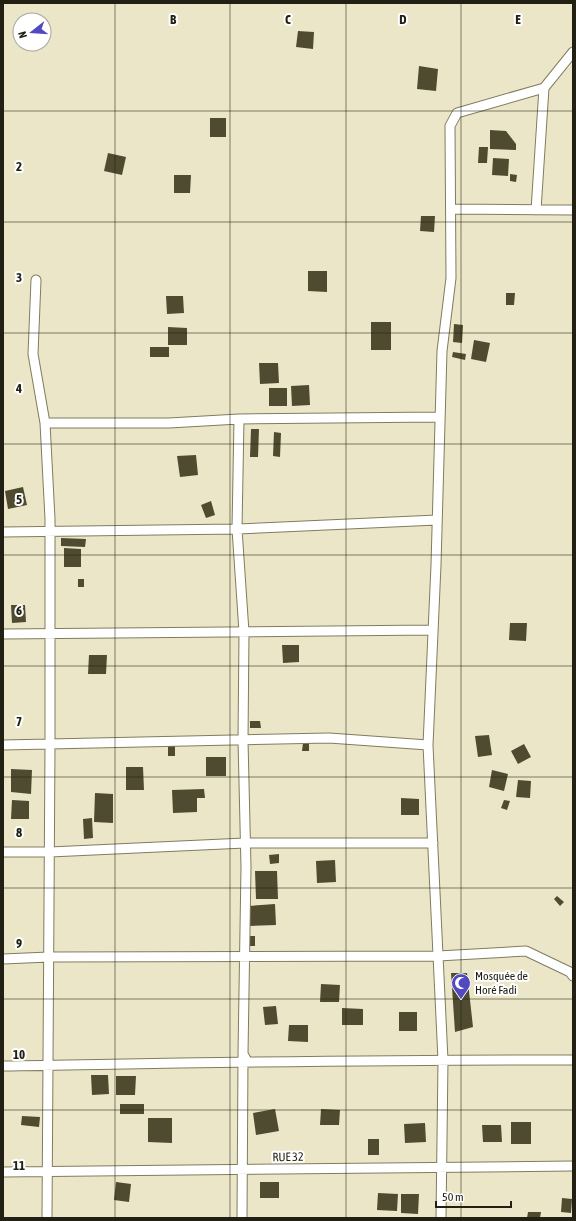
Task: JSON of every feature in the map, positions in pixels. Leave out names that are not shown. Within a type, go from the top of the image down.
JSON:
[{"type":"street","points":[[536,210],[544,88],[573,52]]},
{"type":"street","points":[[441,1218],[440,1167],[443,1060],[428,745],[442,352],[451,278],[450,126],[457,113],[544,88]]},
{"type":"street","points":[[451,209],[573,210]]},
{"type":"street","points":[[36,280],[32,354],[45,423],[50,531],[50,852],[47,1218]]},
{"type":"street","points":[[45,423],[169,423],[239,419],[439,417]]},
{"type":"street","points":[[239,419],[237,529],[244,632],[243,740],[245,843],[245,1059],[241,1169],[242,1218]]},
{"type":"street","points":[[3,532],[237,529],[437,520]]},
{"type":"street","points":[[3,634],[432,630]]},
{"type":"street","points":[[3,746],[329,738],[428,745]]},
{"type":"street","points":[[3,852],[50,852],[245,843],[433,843]]},
{"type":"street","points":[[3,959],[49,957],[438,956],[526,951],[570,972],[573,976]]},
{"type":"street","points":[[3,1066],[245,1059],[573,1060]]},
{"type":"street","name":"RUE 32","points":[[3,1172],[573,1166]]},
{"type":"building","points":[[298,31],[314,32],[313,49],[296,47]]},
{"type":"building","points":[[419,66],[438,69],[436,91],[417,89]]},
{"type":"building","points":[[210,118],[226,118],[226,137],[210,137]]},
{"type":"building","points":[[490,130],[506,131],[516,144],[516,150],[490,149]]},
{"type":"building","points":[[479,147],[488,147],[487,163],[478,163]]},
{"type":"building","points":[[108,153],[126,157],[122,175],[104,171]]},
{"type":"building","points":[[493,158],[509,159],[508,176],[492,175]]},
{"type":"building","points":[[510,174],[517,175],[516,182],[510,181]]},
{"type":"building","points":[[174,175],[191,175],[190,193],[174,193]]},
{"type":"building","points":[[421,216],[435,216],[434,232],[420,231]]},
{"type":"building","points":[[308,271],[327,271],[327,292],[308,291]]},
{"type":"building","points":[[506,293],[515,293],[514,305],[506,305]]},
{"type":"building","points":[[166,296],[183,296],[184,313],[167,314]]},
{"type":"building","points":[[371,322],[391,322],[391,350],[371,350]]},
{"type":"building","points":[[454,324],[463,325],[462,343],[453,342]]},
{"type":"building","points":[[168,327],[187,328],[187,345],[168,345]]},
{"type":"building","points":[[474,340],[490,343],[486,362],[471,359]]},
{"type":"building","points":[[150,347],[169,347],[169,357],[150,357]]},
{"type":"building","points":[[453,352],[466,354],[465,360],[452,357]]},
{"type":"building","points":[[259,363],[278,363],[279,383],[260,384]]},
{"type":"building","points":[[309,385],[310,405],[292,406],[291,386]]},
{"type":"building","points":[[269,388],[287,388],[287,406],[269,406]]},
{"type":"building","points":[[251,429],[259,429],[258,457],[250,457]]},
{"type":"building","points":[[274,432],[281,433],[280,457],[273,456]]},
{"type":"building","points":[[196,455],[198,475],[180,477],[177,456]]},
{"type":"building","points":[[23,487],[27,505],[8,509],[5,491]]},
{"type":"building","points":[[211,501],[215,515],[206,518],[201,505]]},
{"type":"building","points":[[61,538],[86,539],[85,547],[61,546]]},
{"type":"building","points":[[64,548],[81,549],[81,567],[64,567]]},
{"type":"building","points":[[78,579],[84,579],[84,587],[78,587]]},
{"type":"building","points":[[11,605],[25,605],[26,622],[12,623]]},
{"type":"building","points":[[510,623],[527,623],[526,641],[509,640]]},
{"type":"building","points":[[282,645],[299,645],[299,662],[283,663]]},
{"type":"building","points":[[89,655],[107,655],[106,674],[88,674]]},
{"type":"building","points":[[250,721],[260,721],[261,728],[250,728]]},
{"type":"building","points":[[489,735],[492,755],[478,757],[475,736]]},
{"type":"building","points":[[303,743],[309,743],[309,751],[302,751]]},
{"type":"building","points":[[524,744],[531,757],[518,764],[511,751]]},
{"type":"building","points":[[168,746],[175,746],[175,756],[168,756]]},
{"type":"building","points":[[206,757],[226,757],[226,776],[206,776]]},
{"type":"building","points":[[126,767],[143,767],[144,790],[126,790]]},
{"type":"building","points":[[11,769],[32,770],[31,794],[11,792]]},
{"type":"building","points":[[492,770],[508,774],[504,791],[489,787]]},
{"type":"building","points":[[518,780],[531,781],[530,798],[516,797]]},
{"type":"building","points":[[204,789],[205,798],[197,798],[197,812],[173,813],[172,790]]},
{"type":"building","points":[[95,793],[113,794],[113,823],[94,822]]},
{"type":"building","points":[[401,798],[419,799],[419,815],[401,815]]},
{"type":"building","points":[[12,800],[29,801],[29,819],[11,819]]},
{"type":"building","points":[[504,800],[510,801],[507,810],[501,808]]},
{"type":"building","points":[[92,818],[93,838],[84,839],[83,819]]},
{"type":"building","points":[[279,854],[279,863],[270,864],[269,855]]},
{"type":"building","points":[[335,860],[336,882],[317,883],[316,861]]},
{"type":"building","points":[[255,871],[277,871],[278,899],[256,899]]},
{"type":"building","points":[[557,896],[564,902],[560,906],[554,899]]},
{"type":"building","points":[[275,904],[276,925],[249,926],[248,906]]},
{"type":"building","points":[[248,936],[255,936],[255,946],[248,946]]},
{"type":"building","name":"Mosquée de Horé Fadi","points":[[451,973],[467,973],[473,1027],[455,1032]]},
{"type":"building","points":[[321,984],[340,985],[339,1002],[320,1002]]},
{"type":"building","points":[[276,1006],[278,1024],[265,1025],[263,1007]]},
{"type":"building","points":[[342,1008],[363,1009],[363,1025],[342,1025]]},
{"type":"building","points":[[399,1012],[417,1012],[417,1031],[399,1031]]},
{"type":"building","points":[[289,1025],[308,1025],[308,1042],[288,1041]]},
{"type":"building","points":[[91,1075],[108,1075],[109,1094],[92,1095]]},
{"type":"building","points":[[116,1076],[136,1076],[135,1095],[116,1095]]},
{"type":"building","points":[[120,1104],[144,1104],[144,1114],[120,1114]]},
{"type":"building","points":[[275,1109],[279,1131],[256,1135],[253,1113]]},
{"type":"building","points":[[321,1109],[340,1110],[339,1125],[320,1125]]},
{"type":"building","points":[[22,1116],[40,1117],[39,1127],[21,1125]]},
{"type":"building","points":[[148,1118],[172,1118],[172,1143],[148,1142]]},
{"type":"building","points":[[511,1122],[531,1122],[531,1144],[511,1144]]},
{"type":"building","points":[[425,1123],[426,1142],[405,1143],[404,1124]]},
{"type":"building","points":[[482,1125],[501,1125],[502,1142],[483,1142]]},
{"type":"building","points":[[368,1139],[379,1139],[379,1155],[368,1155]]},
{"type":"building","points":[[116,1182],[131,1184],[129,1202],[114,1200]]},
{"type":"building","points":[[260,1182],[279,1182],[279,1198],[260,1198]]},
{"type":"building","points":[[378,1193],[398,1194],[397,1211],[377,1210]]},
{"type":"building","points":[[401,1194],[419,1194],[418,1214],[401,1213]]},
{"type":"building","points":[[562,1198],[572,1199],[571,1213],[561,1212]]},
{"type":"building","points":[[528,1212],[541,1212],[540,1218],[527,1218]]},
{"type":"place","name":"Mosquée de Horé Fadi","points":[[461,1000]]}]
